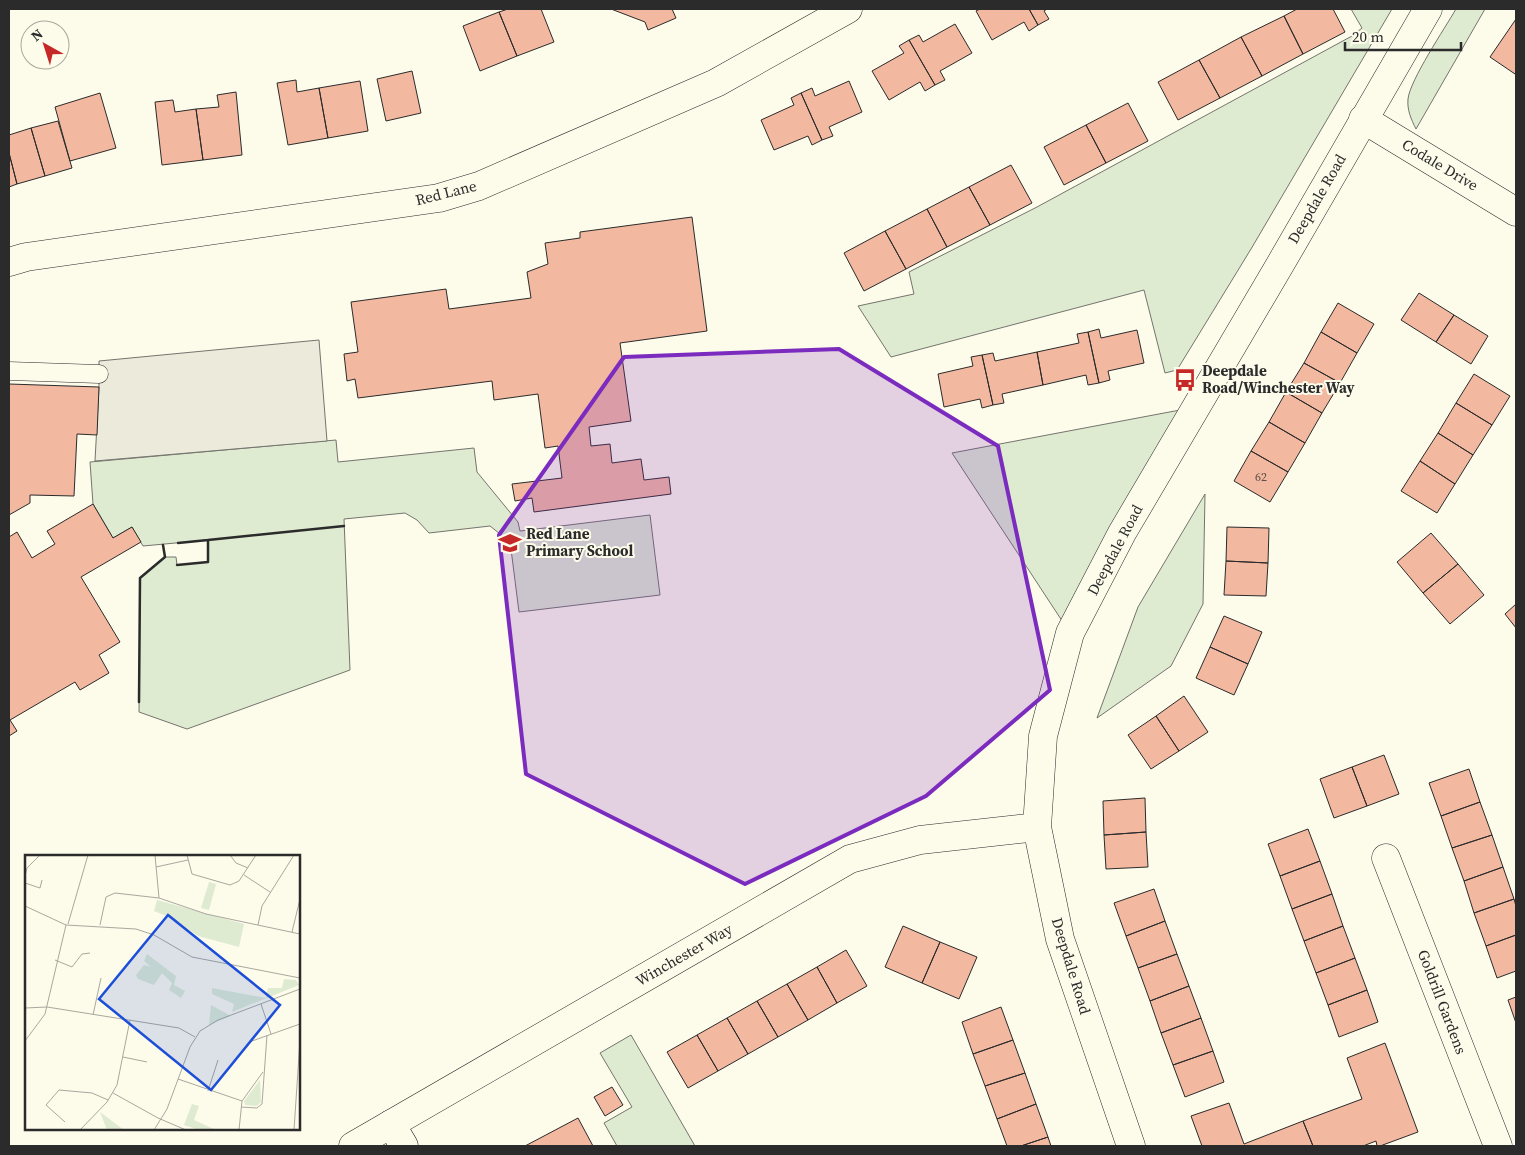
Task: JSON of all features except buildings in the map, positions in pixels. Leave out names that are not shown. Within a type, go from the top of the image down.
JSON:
[{"type":"street","name":"Red Lane","points":[[9,262],[447,196],[479,186],[716,83],[848,9]]},
{"type":"street","name":"Deepdale Road","points":[[1132,1146],[1060,939],[1037,827],[1043,736],[1070,633],[1122,533],[1428,9]]},
{"type":"street","name":"Codale Drive","points":[[1364,119],[1516,212]]},
{"type":"street","name":"Winchester Way","points":[[352,1146],[398,1135],[850,859],[920,840],[1037,827]]},
{"type":"street","name":"Goldrill Gardens","points":[[1386,858],[1498,1146]]},
{"type":"lane","points":[[9,371],[99,374]]},
{"type":"highlighted area","points":[[839,349],[998,446],[1050,690],[926,796],[745,884],[526,774],[499,535],[624,357]]},
{"type":"green space","points":[[1351,9],[1392,9],[1251,249],[1177,370],[1165,373],[1144,290],[891,357],[858,306],[914,294],[909,272],[1037,207],[1352,36],[1362,28]]},
{"type":"green space","points":[[1456,9],[1485,9],[1416,129],[1408,107],[1410,90],[1421,67]]},
{"type":"green space","points":[[1196,407],[1070,633],[952,453]]},
{"type":"green space","points":[[336,440],[338,462],[474,448],[477,472],[518,522],[520,531],[650,515],[660,595],[519,612],[511,549],[504,537],[490,526],[429,533],[417,520],[405,513],[344,519],[350,670],[187,729],[139,712],[140,578],[165,557],[176,557],[177,565],[208,562],[208,540],[143,546],[132,527],[113,538],[93,504],[90,462]]},
{"type":"green space","points":[[1205,494],[1203,604],[1171,666],[1097,718],[1138,607]]},
{"type":"green space","points":[[631,1035],[695,1146],[617,1146],[604,1123],[632,1107],[600,1053]]},
{"type":"shaded area","points":[[319,340],[327,441],[95,461],[99,361]]},
{"type":"wall","points":[[177,565],[208,562],[208,540],[344,526]]},
{"type":"wall","points":[[178,543],[208,540]]},
{"type":"wall","points":[[139,702],[140,578],[165,557],[163,545]]},
{"type":"place","name":"Deepdale Road/Winchester Way","points":[[1185,380]]},
{"type":"place","name":"Red Lane Primary School","points":[[510,543]]}]
